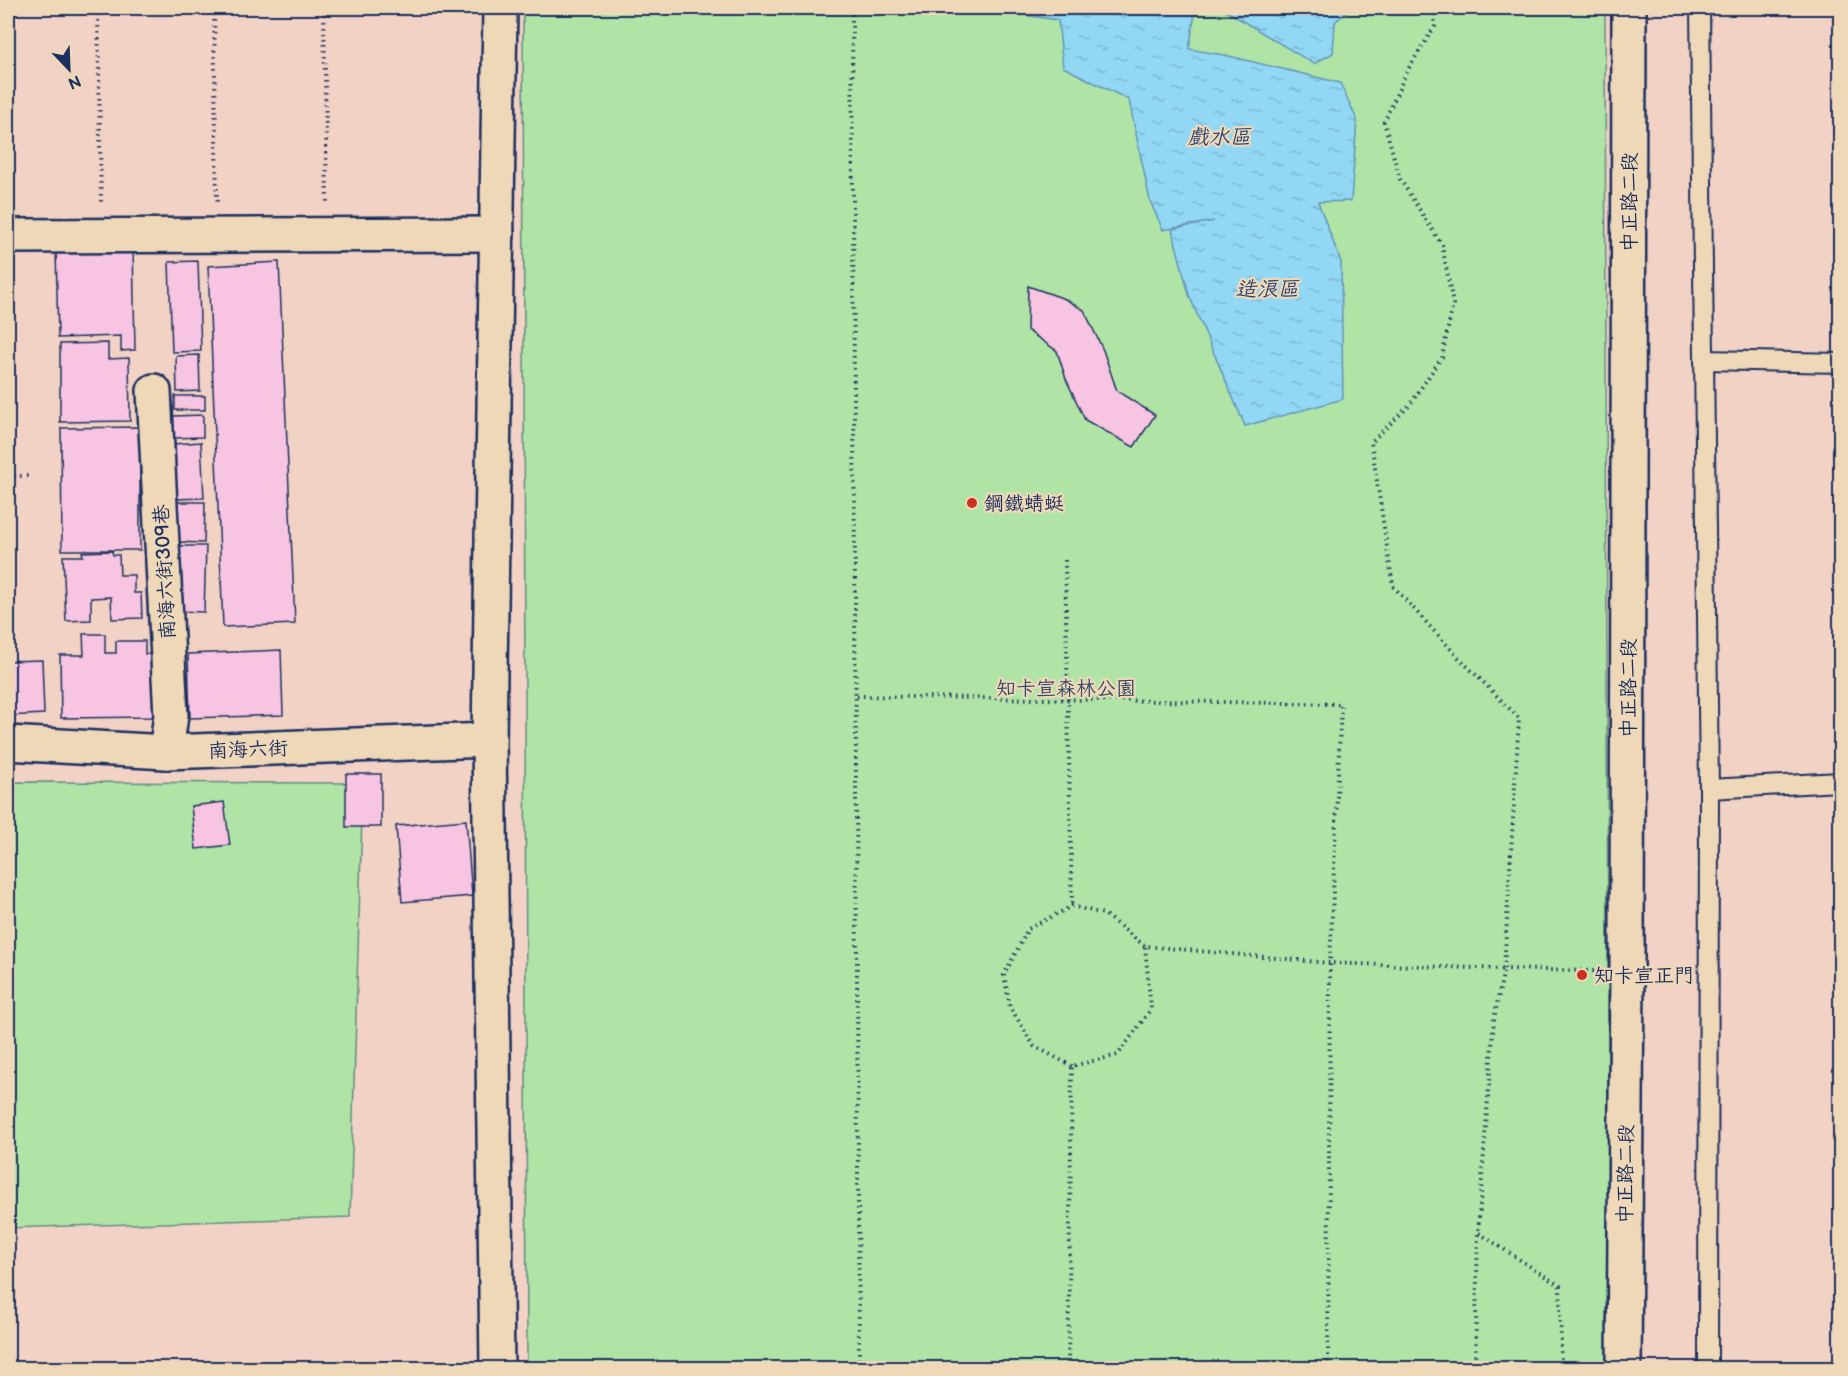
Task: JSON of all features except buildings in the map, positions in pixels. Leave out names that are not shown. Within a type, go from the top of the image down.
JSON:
[{"type":"street","points":[[497,1368],[489,740],[500,8]]},
{"type":"street","name":"中正路二段","points":[[1624,1368],[1629,8]]},
{"type":"street","points":[[8,236],[497,234]]},
{"type":"street","name":"南海六街309巷","points":[[154,391],[171,715],[166,752]]},
{"type":"street","name":"南海六街","points":[[8,743],[166,752],[489,740]]},
{"type":"lane","points":[[1700,8],[1709,789],[1708,1368]]},
{"type":"lane","points":[[1704,360],[1840,363]]},
{"type":"lane","points":[[1709,789],[1840,782]]},
{"type":"path","points":[[98,8],[101,236]]},
{"type":"path","points":[[214,8],[217,236]]},
{"type":"path","points":[[324,8],[328,235]]},
{"type":"path","points":[[852,8],[859,1368]]},
{"type":"path","points":[[1433,8],[1435,26],[1407,71],[1384,122],[1400,179],[1442,245],[1453,304],[1442,357],[1409,406],[1371,442],[1393,586],[1457,656],[1519,718],[1504,969],[1494,1019],[1478,1232],[1475,1368]]},
{"type":"path","points":[[8,476],[30,476]]},
{"type":"path","points":[[1065,560],[1072,906]]},
{"type":"path","points":[[857,696],[1341,704],[1330,963],[1328,1368]]},
{"type":"path","points":[[1146,946],[1151,1009],[1118,1054],[1072,1066],[1034,1046],[1010,1006],[1004,975],[1028,929],[1072,906],[1104,914],[1146,946],[1330,963],[1627,971]]},
{"type":"path","points":[[1068,1368],[1072,1066]]},
{"type":"path","points":[[1478,1232],[1560,1286],[1561,1368]]},
{"type":"green space","name":"知卡宣森林公園","points":[[523,8],[1605,8],[1609,1368],[527,1368]]},
{"type":"green space","points":[[8,782],[363,783],[350,1217],[8,1228]]},
{"type":"water","points":[[974,8],[1196,8],[1189,49],[1229,56],[1340,83],[1357,120],[1351,201],[1318,202],[1341,262],[1343,399],[1245,426],[1189,295],[1172,229],[1214,221],[1163,230],[1150,201],[1129,100],[1063,67],[1058,20]]},
{"type":"water","points":[[1221,8],[1351,8],[1335,22],[1333,53],[1314,64]]},
{"type":"place","name":"鋼鐵蜻蜓","points":[[972,503]]},
{"type":"place","name":"知卡宣正門","points":[[1582,975]]},
{"type":"water label","name":"戲水區","points":[[1219,137]]},
{"type":"water label","name":"造浪區","points":[[1267,289]]}]
